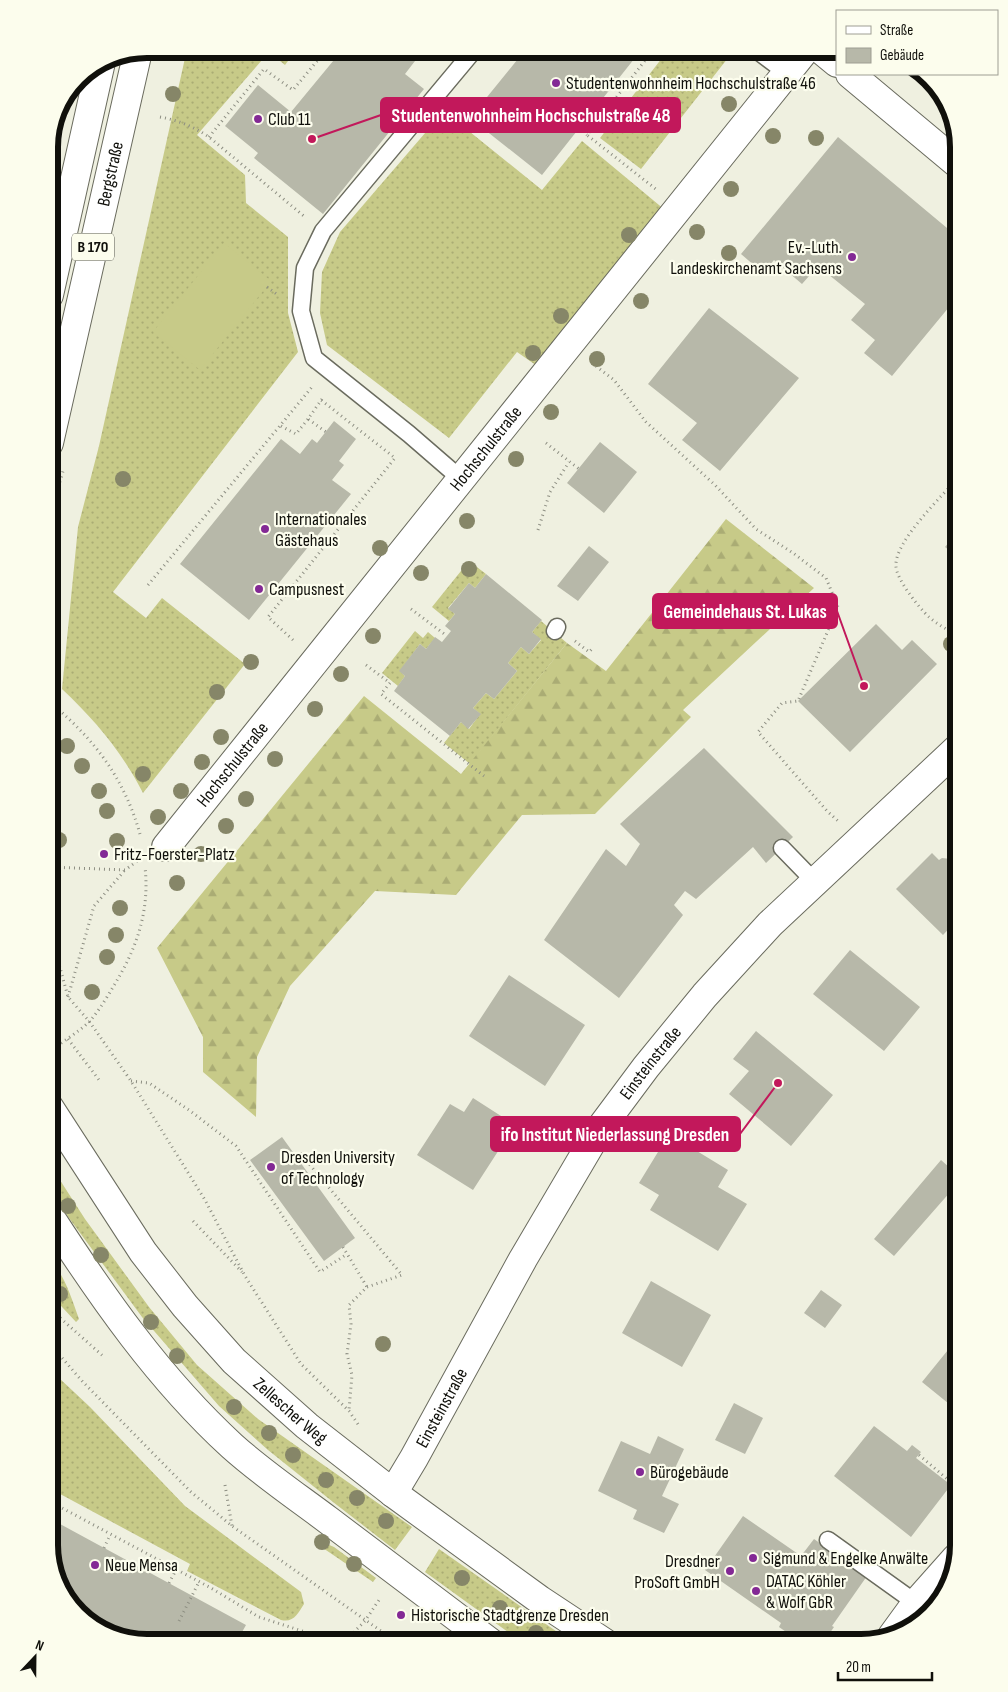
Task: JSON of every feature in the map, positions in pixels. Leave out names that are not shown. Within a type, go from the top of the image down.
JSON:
[{"type":"street","name":"Bergstraße","points":[[58,403],[136,58]]},
{"type":"street","name":"Hochschulstraße","points":[[153,844],[316,659],[799,58]]},
{"type":"street","name":"B 170","points":[[58,255],[99,71]]},
{"type":"street","points":[[851,75],[951,158]]},
{"type":"street","name":"Einsteinstraße","points":[[393,1493],[523,1259],[600,1130],[646,1067],[705,995],[770,924],[862,840],[951,755]]},
{"type":"street","name":"Zellescher Weg","points":[[58,1121],[143,1252],[185,1306],[234,1361],[307,1426],[393,1493],[540,1600],[591,1634]]},
{"type":"street","points":[[58,1229],[154,1364],[192,1407],[232,1447],[480,1634]]},
{"type":"street","points":[[58,1244],[74,1254]]},
{"type":"street","points":[[899,1626],[916,1603],[947,1568]]},
{"type":"lane","points":[[461,479],[409,434],[314,358],[301,311],[305,268],[323,231],[467,58]]},
{"type":"lane","points":[[767,58],[787,73]]},
{"type":"lane","points":[[782,848],[816,883]]},
{"type":"lane","points":[[828,1540],[916,1603]]},
{"type":"path","points":[[209,137],[264,69],[293,90],[320,58]]},
{"type":"path","points":[[587,134],[647,58]]},
{"type":"path","points":[[160,117],[171,119],[198,130],[209,137],[323,231]]},
{"type":"path","points":[[579,128],[679,207]]},
{"type":"path","points":[[148,585],[281,426],[326,369]]},
{"type":"path","points":[[614,380],[646,422],[715,485],[756,529],[793,553],[826,578],[838,608],[798,701],[782,702],[758,732],[827,811],[862,840]]},
{"type":"path","points":[[281,426],[296,434],[326,394]]},
{"type":"path","points":[[316,659],[268,618],[395,458],[321,400]]},
{"type":"path","points":[[308,419],[326,432]]},
{"type":"path","points":[[546,444],[578,469]]},
{"type":"path","points":[[538,530],[550,492],[569,462]]},
{"type":"path","points":[[951,486],[906,537],[896,566],[901,582],[929,617],[951,632]]},
{"type":"path","points":[[411,609],[447,636]]},
{"type":"path","points":[[581,646],[589,652],[592,649]]},
{"type":"path","points":[[366,665],[390,682],[381,694],[484,776]]},
{"type":"path","points":[[58,708],[92,741],[121,784],[133,810],[153,844]]},
{"type":"path","points":[[58,1045],[89,1021],[108,997],[133,951],[141,927],[145,904],[146,880],[144,857],[125,870],[94,906],[68,997]]},
{"type":"path","points":[[58,867],[125,870]]},
{"type":"path","points":[[58,960],[68,997],[89,1021],[131,1081],[205,1200],[245,1276],[302,1364],[349,1410],[361,1429]]},
{"type":"path","points":[[68,1038],[99,1080]]},
{"type":"path","points":[[131,1081],[149,1083],[189,1110],[236,1146],[320,1272],[347,1254]]},
{"type":"path","points":[[300,1153],[402,1275],[367,1287],[349,1305],[351,1324],[347,1354],[352,1375],[349,1410]]},
{"type":"path","points":[[193,1222],[245,1276]]},
{"type":"path","points":[[343,1247],[367,1287]]},
{"type":"path","points":[[58,1316],[103,1356]]},
{"type":"path","points":[[58,1353],[83,1382],[191,1492],[232,1526],[385,1634]]},
{"type":"path","points":[[919,1455],[951,1482]]},
{"type":"path","points":[[226,1485],[232,1526]]},
{"type":"path","points":[[58,1506],[200,1582],[259,1617],[311,1634]]},
{"type":"path","points":[[104,1548],[110,1535]]},
{"type":"path","points":[[169,1583],[176,1570]]},
{"type":"path","points":[[179,1621],[200,1582]]},
{"type":"path","points":[[352,1634],[365,1620]]},
{"type":"green space","points":[[185,58],[264,58],[197,135],[245,175],[246,203],[288,237],[288,313],[298,352],[113,592],[146,618],[162,598],[245,664],[143,793],[107,737],[62,689],[78,527],[99,446]]},
{"type":"green space","points":[[276,58],[290,58],[285,65]]},
{"type":"green space","points":[[662,58],[728,58],[641,169],[600,138]]},
{"type":"green space","points":[[444,111],[542,190],[582,141],[665,210],[540,368],[517,352],[449,438],[327,345],[320,313],[322,272],[340,232]]},
{"type":"green space","points":[[224,243],[271,281],[200,370],[153,332]]},
{"type":"green space","points":[[726,519],[814,588],[683,710],[691,717],[595,814],[522,815],[456,895],[375,891],[290,986],[257,1057],[256,1117],[203,1072],[203,1037],[157,948],[364,696],[461,774],[567,643],[606,671]]},
{"type":"green space","points":[[469,561],[486,574],[475,588],[469,583],[448,608],[455,614],[449,621],[432,607]]},
{"type":"green space","points":[[541,621],[567,643],[470,764],[444,743],[461,722],[469,729],[480,714],[473,708],[486,693],[494,699],[517,671],[508,663],[521,647],[529,654],[541,640],[532,632]]},
{"type":"green space","points":[[415,631],[423,638],[428,632],[435,638],[426,649],[420,644],[400,671],[405,676],[398,686],[382,673]]},
{"type":"green space","points":[[58,1177],[85,1219],[149,1307],[197,1365],[258,1419],[412,1527],[395,1550],[268,1450],[219,1406],[142,1317],[58,1200]]},
{"type":"green space","points":[[58,1270],[67,1287],[79,1319],[76,1322],[58,1303]]},
{"type":"green space","points":[[58,1377],[90,1407],[185,1506],[301,1592],[304,1604],[298,1614],[292,1619],[281,1620],[187,1571],[190,1564],[58,1493]]},
{"type":"green space","points":[[320,1541],[334,1547],[376,1578],[373,1582],[317,1544]]},
{"type":"green space","points":[[439,1549],[560,1634],[511,1634],[425,1572]]},
{"type":"building","points":[[336,58],[414,58],[415,61],[405,74],[424,89],[323,214],[254,158],[258,153],[225,126],[258,85],[291,112]]},
{"type":"building","name":"Studentenwohnheim Hochschulstraße 46","points":[[519,58],[635,58],[542,175],[470,118]]},
{"type":"building","name":"Ev.-Luth. Landeskirchenamt Sachsens","points":[[838,137],[951,231],[951,305],[892,376],[864,353],[875,340],[851,320],[865,304],[818,266],[802,284],[774,260],[763,273],[741,254]]},
{"type":"building","points":[[709,308],[799,378],[720,471],[682,440],[697,423],[648,384]]},
{"type":"building","name":"Internationales Gästehaus","points":[[334,421],[356,439],[339,461],[344,465],[332,480],[351,494],[249,620],[180,564],[281,439],[300,454],[312,439],[317,443]]},
{"type":"building","points":[[600,442],[637,472],[604,513],[567,483]]},
{"type":"building","points":[[951,540],[951,552],[945,547]]},
{"type":"building","points":[[589,546],[609,562],[578,601],[557,586]]},
{"type":"building","points":[[486,574],[542,620],[532,632],[541,639],[529,654],[521,647],[508,663],[517,671],[494,699],[486,693],[473,708],[481,714],[468,729],[461,722],[450,736],[394,691],[405,676],[399,671],[420,644],[426,649],[435,637],[442,642],[451,631],[445,626],[455,614],[448,609],[469,583],[475,588]]},
{"type":"building","points":[[876,624],[902,650],[912,640],[937,664],[850,752],[798,701]]},
{"type":"building","points":[[704,748],[793,837],[766,863],[753,847],[696,899],[685,891],[674,905],[683,915],[619,998],[544,940],[606,849],[626,866],[640,844],[620,824]]},
{"type":"building","points":[[932,853],[939,860],[942,858],[951,859],[951,926],[943,935],[896,889]]},
{"type":"building","points":[[850,950],[920,1007],[884,1051],[813,994]]},
{"type":"building","points":[[509,975],[585,1025],[545,1086],[469,1036]]},
{"type":"building","points":[[756,1031],[833,1095],[791,1146],[729,1094],[749,1071],[733,1059]]},
{"type":"building","points":[[473,1098],[515,1125],[473,1190],[417,1155],[450,1104],[464,1112]]},
{"type":"building","points":[[669,1134],[728,1170],[718,1187],[747,1204],[718,1251],[650,1210],[659,1195],[639,1183]]},
{"type":"building","points":[[282,1137],[355,1238],[324,1261],[250,1160]]},
{"type":"building","points":[[941,1160],[951,1169],[951,1191],[894,1256],[874,1239]]},
{"type":"building","points":[[651,1281],[711,1315],[682,1367],[622,1333]]},
{"type":"building","points":[[821,1290],[842,1305],[825,1328],[804,1313]]},
{"type":"building","points":[[951,1346],[951,1406],[922,1382]]},
{"type":"building","points":[[734,1403],[763,1418],[745,1454],[715,1440]]},
{"type":"building","points":[[874,1426],[907,1451],[912,1445],[921,1452],[916,1458],[951,1485],[911,1537],[834,1476]]},
{"type":"building","name":"Bürogebäude","points":[[658,1436],[684,1449],[662,1496],[679,1504],[664,1533],[633,1519],[637,1510],[598,1491],[621,1441],[650,1454]]},
{"type":"building","points":[[743,1516],[801,1556],[814,1539],[867,1576],[832,1626],[834,1627],[829,1634],[789,1634],[779,1627],[781,1623],[705,1570]]},
{"type":"building","name":"Neue Mensa","points":[[58,1523],[246,1625],[241,1634],[141,1634],[129,1633],[107,1625],[80,1604],[67,1585],[58,1557]]},
{"type":"place","name":"Studentenwohnheim Hochschulstraße 46","points":[[556,83]]},
{"type":"place","name":"Club 11","points":[[258,119]]},
{"type":"place","name":"Studentenwohnheim Hochschulstraße 48","points":[[312,139]]},
{"type":"place","name":"Ev.-Luth. Landeskirchenamt Sachsens","points":[[852,257]]},
{"type":"place","name":"Internationales Gästehaus","points":[[265,529]]},
{"type":"place","name":"Campusnest","points":[[259,589]]},
{"type":"place","name":"Gemeindehaus St. Lukas","points":[[864,686]]},
{"type":"place","name":"Fritz-Foerster-Platz","points":[[104,854]]},
{"type":"place","name":"ifo Institut Niederlassung Dresden","points":[[778,1083]]},
{"type":"place","name":"Dresden University of Technology","points":[[271,1167]]},
{"type":"place","name":"Bürogebäude","points":[[640,1472]]},
{"type":"place","name":"Sigmund & Engelke Anwälte","points":[[753,1558]]},
{"type":"place","name":"Neue Mensa","points":[[95,1565]]},
{"type":"place","name":"Dresdner ProSoft GmbH","points":[[730,1571]]},
{"type":"place","name":"DATAC Köhler & Wolf GbR","points":[[756,1591]]},
{"type":"place","name":"Historische Stadtgrenze Dresden","points":[[401,1615]]}]
